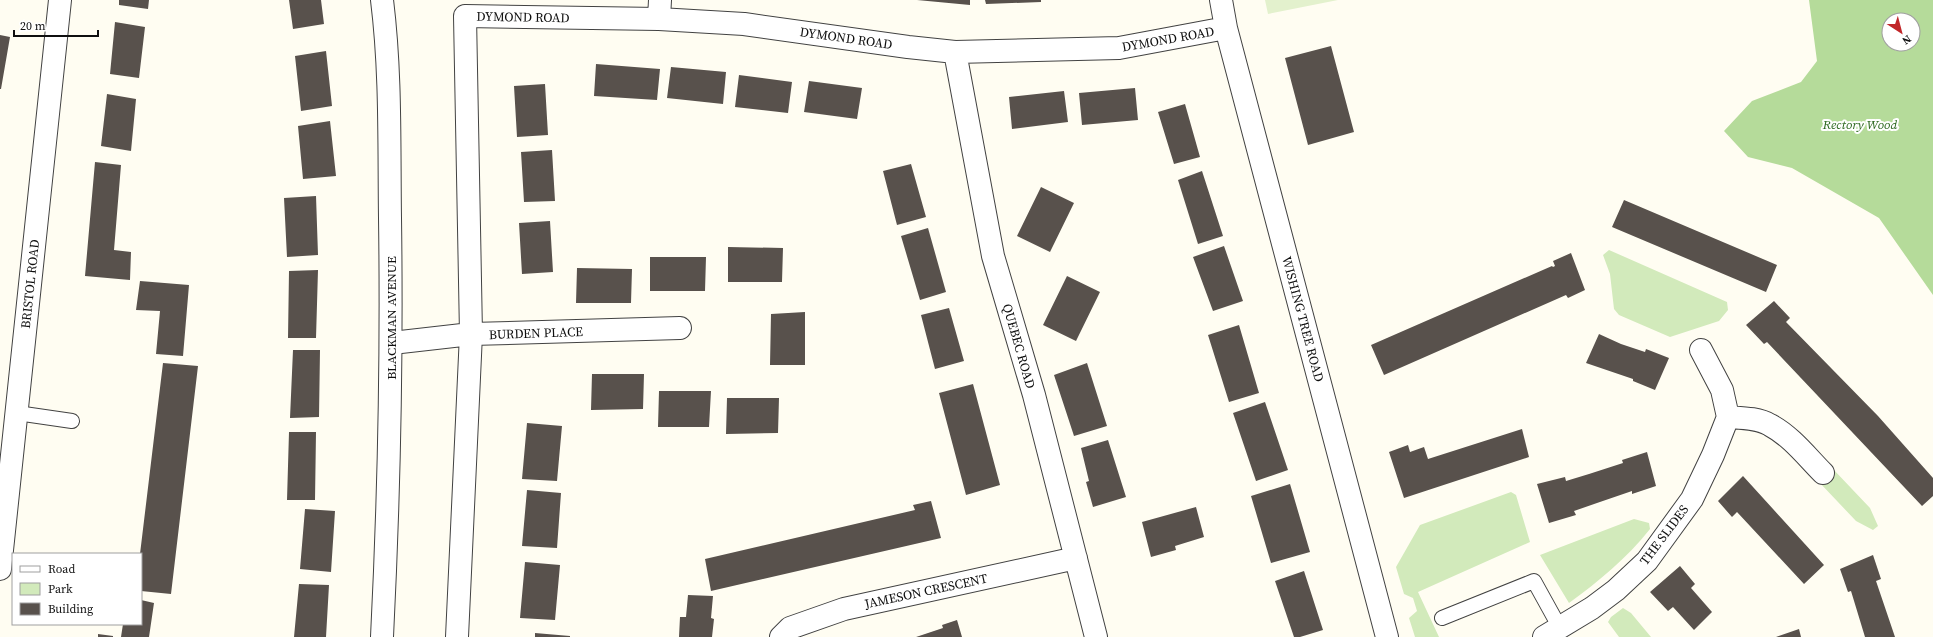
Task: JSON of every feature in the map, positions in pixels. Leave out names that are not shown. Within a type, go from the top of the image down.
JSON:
[{"type":"street","name":"BRISTOL ROAD","points":[[5,558],[16,413],[60,0]]},
{"type":"street","name":"BLACKMAN AVENUE","points":[[382,0],[388,72],[392,342],[388,510],[382,637]]},
{"type":"street","name":"WISHING TREE ROAD","points":[[1221,0],[1226,28],[1387,637]]},
{"type":"street","name":"DYMOND ROAD","points":[[471,334],[464,16],[659,9],[744,24],[908,47],[955,52],[1119,48],[1226,28]]},
{"type":"street","name":"QUEBEC ROAD","points":[[955,52],[993,256],[1034,395],[1096,637]]},
{"type":"street","name":"BURDEN PLACE","points":[[392,342],[471,334],[680,328]]},
{"type":"street","points":[[457,637],[471,334]]},
{"type":"street","points":[[1701,350],[1722,390],[1728,417],[1748,418],[1770,424],[1792,441],[1823,473]]},
{"type":"street","name":"THE SLIDES","points":[[1552,632],[1616,590],[1646,561],[1692,499],[1713,455],[1728,417]]},
{"type":"street","name":"JAMESON CRESCENT","points":[[781,637],[790,628],[844,609],[1076,558]]},
{"type":"lane","points":[[16,413],[72,421]]},
{"type":"lane","points":[[1442,618],[1534,580],[1552,632]]},
{"type":"green space","points":[[1265,0],[1338,0],[1268,14]]},
{"type":"green space","name":"Rectory Wood","points":[[1809,0],[1933,0],[1933,295],[1879,218],[1792,168],[1748,157],[1724,131],[1752,101],[1801,82],[1817,61]]},
{"type":"green space","points":[[1609,250],[1727,302],[1728,310],[1719,321],[1670,337],[1619,315],[1614,309],[1610,274],[1603,255]]},
{"type":"green space","points":[[1833,469],[1870,508],[1878,526],[1873,530],[1856,521],[1819,482]]},
{"type":"green space","points":[[1511,492],[1516,495],[1530,542],[1418,592],[1439,637],[1415,637],[1409,618],[1417,611],[1413,598],[1404,594],[1396,567],[1420,525]]},
{"type":"green space","points":[[1634,519],[1649,523],[1650,529],[1612,569],[1569,603],[1540,555]]},
{"type":"green space","points":[[1623,608],[1631,613],[1651,637],[1619,637],[1608,622],[1611,617]]},
{"type":"building","points":[[119,0],[149,0],[148,9],[119,5]]},
{"type":"building","points":[[289,0],[321,0],[324,24],[293,29]]},
{"type":"building","points":[[917,0],[970,0],[970,5]]},
{"type":"building","points":[[985,0],[1041,0],[1041,2],[986,4]]},
{"type":"building","points":[[115,22],[145,27],[139,78],[110,74]]},
{"type":"building","points":[[0,35],[10,37],[1,89],[0,89]]},
{"type":"building","points":[[1331,46],[1354,132],[1308,145],[1285,58]]},
{"type":"building","points":[[326,51],[332,106],[301,111],[295,56]]},
{"type":"building","points":[[596,64],[660,69],[657,100],[594,96]]},
{"type":"building","points":[[671,67],[726,72],[723,104],[667,98]]},
{"type":"building","points":[[739,75],[792,82],[788,113],[735,107]]},
{"type":"building","points":[[809,81],[862,88],[857,119],[804,112]]},
{"type":"building","points":[[545,84],[548,135],[517,137],[514,86]]},
{"type":"building","points":[[1135,88],[1138,120],[1082,125],[1079,93]]},
{"type":"building","points":[[1064,91],[1068,122],[1012,129],[1009,97]]},
{"type":"building","points":[[107,94],[136,99],[131,151],[101,146]]},
{"type":"building","points":[[1185,104],[1200,157],[1174,164],[1158,112]]},
{"type":"building","points":[[330,121],[336,176],[303,179],[298,126]]},
{"type":"building","points":[[552,150],[555,201],[524,202],[521,152]]},
{"type":"building","points":[[95,162],[121,165],[114,250],[131,252],[130,280],[85,276]]},
{"type":"building","points":[[911,164],[926,217],[897,225],[883,171]]},
{"type":"building","points":[[1202,171],[1223,236],[1198,244],[1178,180]]},
{"type":"building","points":[[1041,187],[1074,203],[1050,252],[1017,236]]},
{"type":"building","points":[[316,196],[318,255],[287,257],[284,198]]},
{"type":"building","points":[[1624,200],[1777,265],[1766,292],[1612,227]]},
{"type":"building","points":[[550,221],[553,272],[522,274],[519,223]]},
{"type":"building","points":[[928,228],[946,292],[920,300],[901,236]]},
{"type":"building","points":[[1224,246],[1243,301],[1213,311],[1193,257]]},
{"type":"building","points":[[728,247],[783,248],[782,282],[728,282]]},
{"type":"building","points":[[1571,253],[1585,290],[1568,298],[1566,295],[1384,375],[1371,345],[1552,266],[1553,267],[1555,266],[1553,261]]},
{"type":"building","points":[[650,257],[706,257],[705,291],[650,291]]},
{"type":"building","points":[[577,268],[632,269],[631,303],[576,303]]},
{"type":"building","points":[[318,270],[316,338],[288,338],[289,271]]},
{"type":"building","points":[[1067,276],[1100,292],[1076,341],[1043,325]]},
{"type":"building","points":[[140,281],[189,285],[183,356],[156,354],[160,311],[136,310]]},
{"type":"building","points":[[1774,301],[1790,318],[1786,322],[1878,416],[1933,478],[1933,496],[1922,506],[1767,342],[1764,344],[1746,325]]},
{"type":"building","points":[[949,308],[964,361],[935,369],[921,315]]},
{"type":"building","points":[[805,312],[805,365],[770,365],[771,314]]},
{"type":"building","points":[[1239,325],[1259,393],[1229,402],[1208,335]]},
{"type":"building","points":[[1599,334],[1621,344],[1645,352],[1646,349],[1669,358],[1655,390],[1633,381],[1633,379],[1586,363]]},
{"type":"building","points":[[293,350],[320,350],[319,417],[290,418]]},
{"type":"building","points":[[163,363],[198,366],[171,594],[142,591],[142,553],[140,553]]},
{"type":"building","points":[[1087,363],[1107,426],[1074,436],[1054,375]]},
{"type":"building","points":[[592,374],[644,374],[643,409],[591,410]]},
{"type":"building","points":[[973,384],[1000,485],[966,495],[939,393]]},
{"type":"building","points":[[659,391],[711,391],[709,427],[658,427]]},
{"type":"building","points":[[727,398],[779,398],[778,433],[726,434]]},
{"type":"building","points":[[1265,402],[1288,470],[1256,481],[1233,413]]},
{"type":"building","points":[[527,423],[562,426],[557,481],[522,479]]},
{"type":"building","points":[[1522,429],[1529,457],[1404,498],[1389,452],[1408,445],[1410,452],[1424,447],[1428,459]]},
{"type":"building","points":[[289,432],[316,432],[315,500],[287,500]]},
{"type":"building","points":[[1108,440],[1126,497],[1093,507],[1086,482],[1089,481],[1081,448]]},
{"type":"building","points":[[1647,452],[1656,486],[1632,494],[1632,491],[1597,503],[1574,511],[1576,515],[1549,523],[1537,484],[1565,477],[1566,481],[1623,463],[1622,460]]},
{"type":"building","points":[[1743,476],[1824,565],[1804,584],[1737,512],[1732,517],[1718,501]]},
{"type":"building","points":[[1290,484],[1310,552],[1271,563],[1251,496]]},
{"type":"building","points":[[527,490],[561,493],[557,548],[522,546]]},
{"type":"building","points":[[931,501],[941,538],[711,591],[705,559],[915,510],[913,505]]},
{"type":"building","points":[[1196,507],[1204,537],[1175,546],[1176,550],[1151,557],[1142,522]]},
{"type":"building","points":[[305,509],[335,511],[331,572],[300,569]]},
{"type":"building","points":[[1873,555],[1881,579],[1876,581],[1895,637],[1865,637],[1851,591],[1848,592],[1840,569]]},
{"type":"building","points":[[525,562],[560,565],[555,620],[520,618]]},
{"type":"building","points":[[1680,566],[1695,584],[1691,588],[1712,612],[1694,630],[1673,607],[1668,611],[1650,592]]},
{"type":"building","points":[[1304,571],[1323,630],[1300,637],[1294,637],[1275,581]]},
{"type":"building","points":[[299,584],[329,585],[326,637],[294,637]]},
{"type":"building","points":[[688,595],[713,596],[711,618],[714,619],[712,637],[679,637],[680,617],[686,617]]},
{"type":"building","points":[[142,600],[154,603],[149,637],[121,637],[123,625],[142,625]]},
{"type":"building","points":[[957,620],[962,637],[916,637],[943,628],[942,625]]},
{"type":"building","points":[[1799,629],[1801,637],[1776,637]]},
{"type":"building","points":[[535,633],[570,636],[570,637],[535,637]]},
{"type":"building","points":[[98,634],[113,636],[113,637],[98,637]]}]
